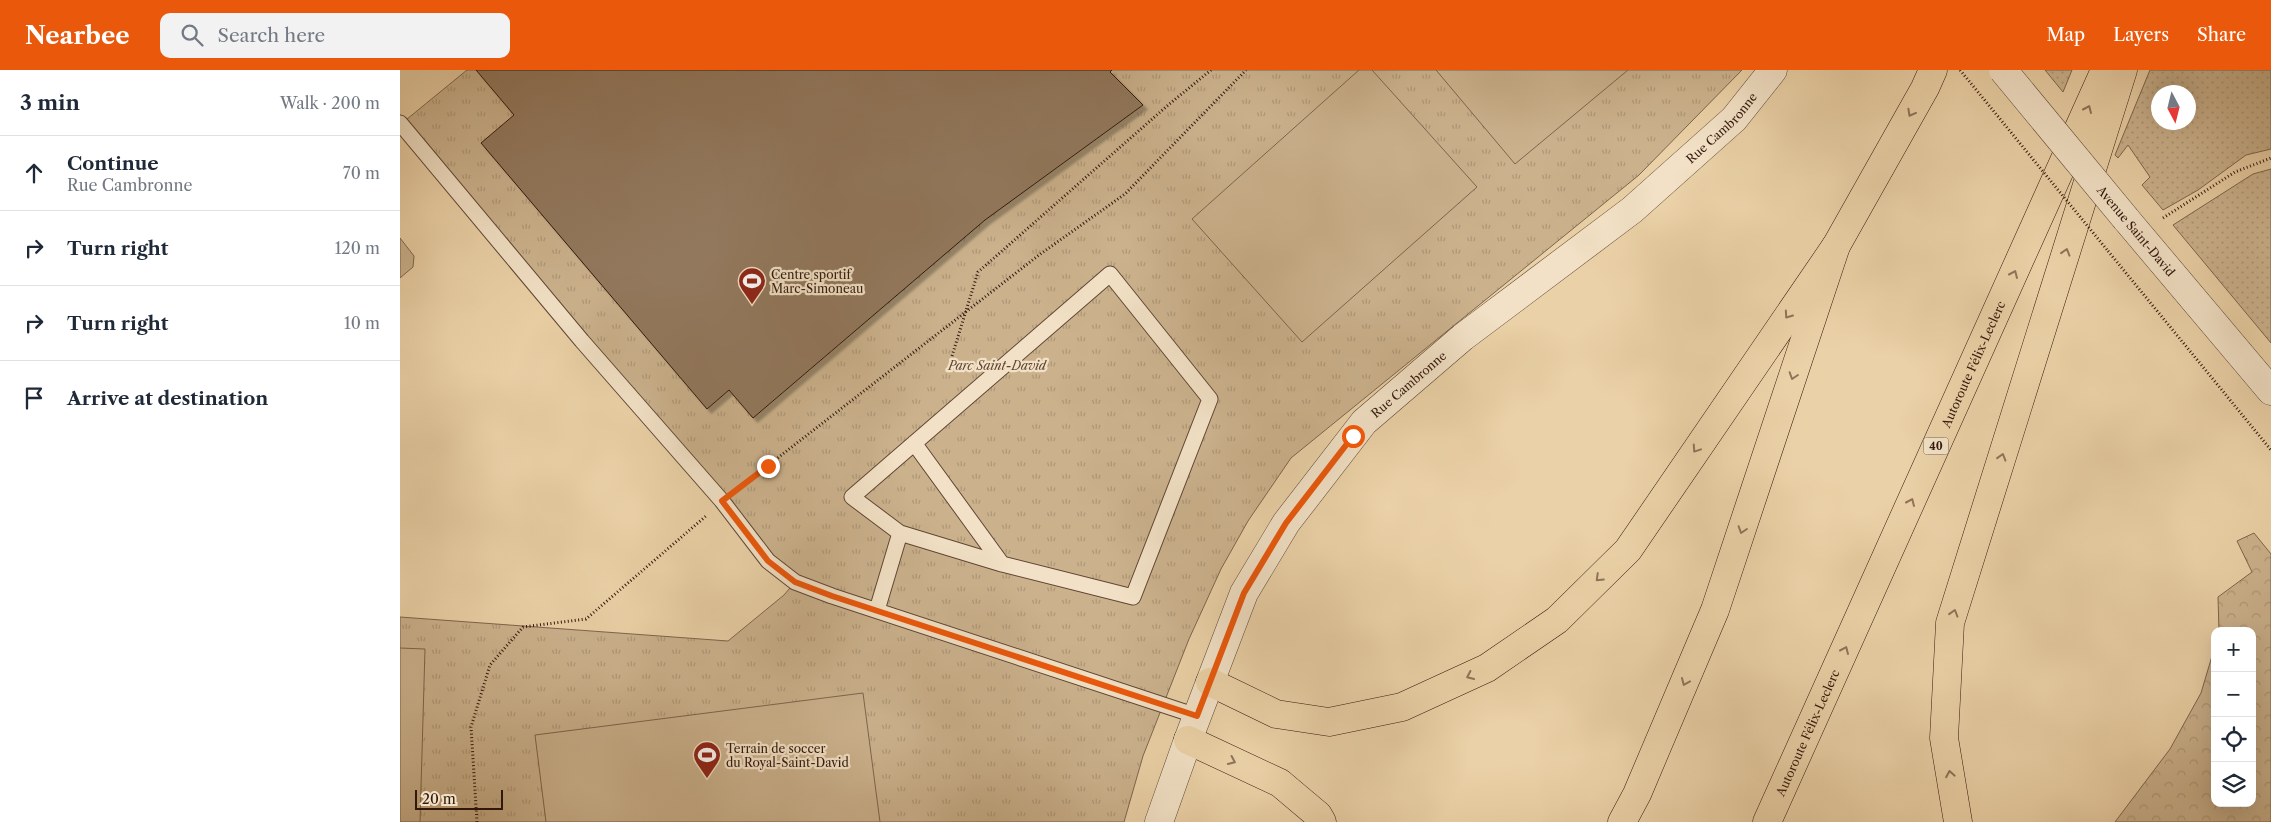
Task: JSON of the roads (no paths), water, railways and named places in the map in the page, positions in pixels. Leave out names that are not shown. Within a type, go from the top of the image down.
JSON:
[{"type":"highway","points":[[1210,682],[1276,714],[1330,722],[1402,708],[1495,663],[1557,620],[1628,550],[1836,246],[1926,88],[1933,70]]},
{"type":"highway","name":"Autoroute Félix-Leclerc","points":[[1767,822],[2105,70]]},
{"type":"highway","points":[[1958,822],[1944,738],[1950,623],[2123,70]]},
{"type":"highway","points":[[1622,822],[1636,794],[1715,610],[1836,246]]},
{"type":"highway","points":[[1192,728],[1280,783],[1318,815],[1322,822]]},
{"type":"street","name":"Rue Cambronne","points":[[1160,822],[1192,728],[1244,593],[1286,523],[1364,422],[1463,337],[1632,210],[1734,119],[1773,70]]},
{"type":"street","name":"Avenue Saint-David","points":[[2003,70],[2132,227],[2271,391]]},
{"type":"lane","points":[[400,123],[582,341],[722,501],[768,561],[795,582],[877,610],[1192,728]]},
{"type":"lane","points":[[1110,274],[1210,399],[1133,597],[1002,564],[900,533],[852,497],[1110,274]]},
{"type":"lane","points":[[914,443],[1002,564]]},
{"type":"lane","points":[[877,610],[900,533]]},
{"type":"place","name":"Centre sportif Marc-Simoneau","points":[[752,305]]},
{"type":"place","name":"Terrain de soccer du Royal-Saint-David","points":[[707,779]]},
{"type":"park label","name":"Parc Saint-David","points":[[997,365]]}]
